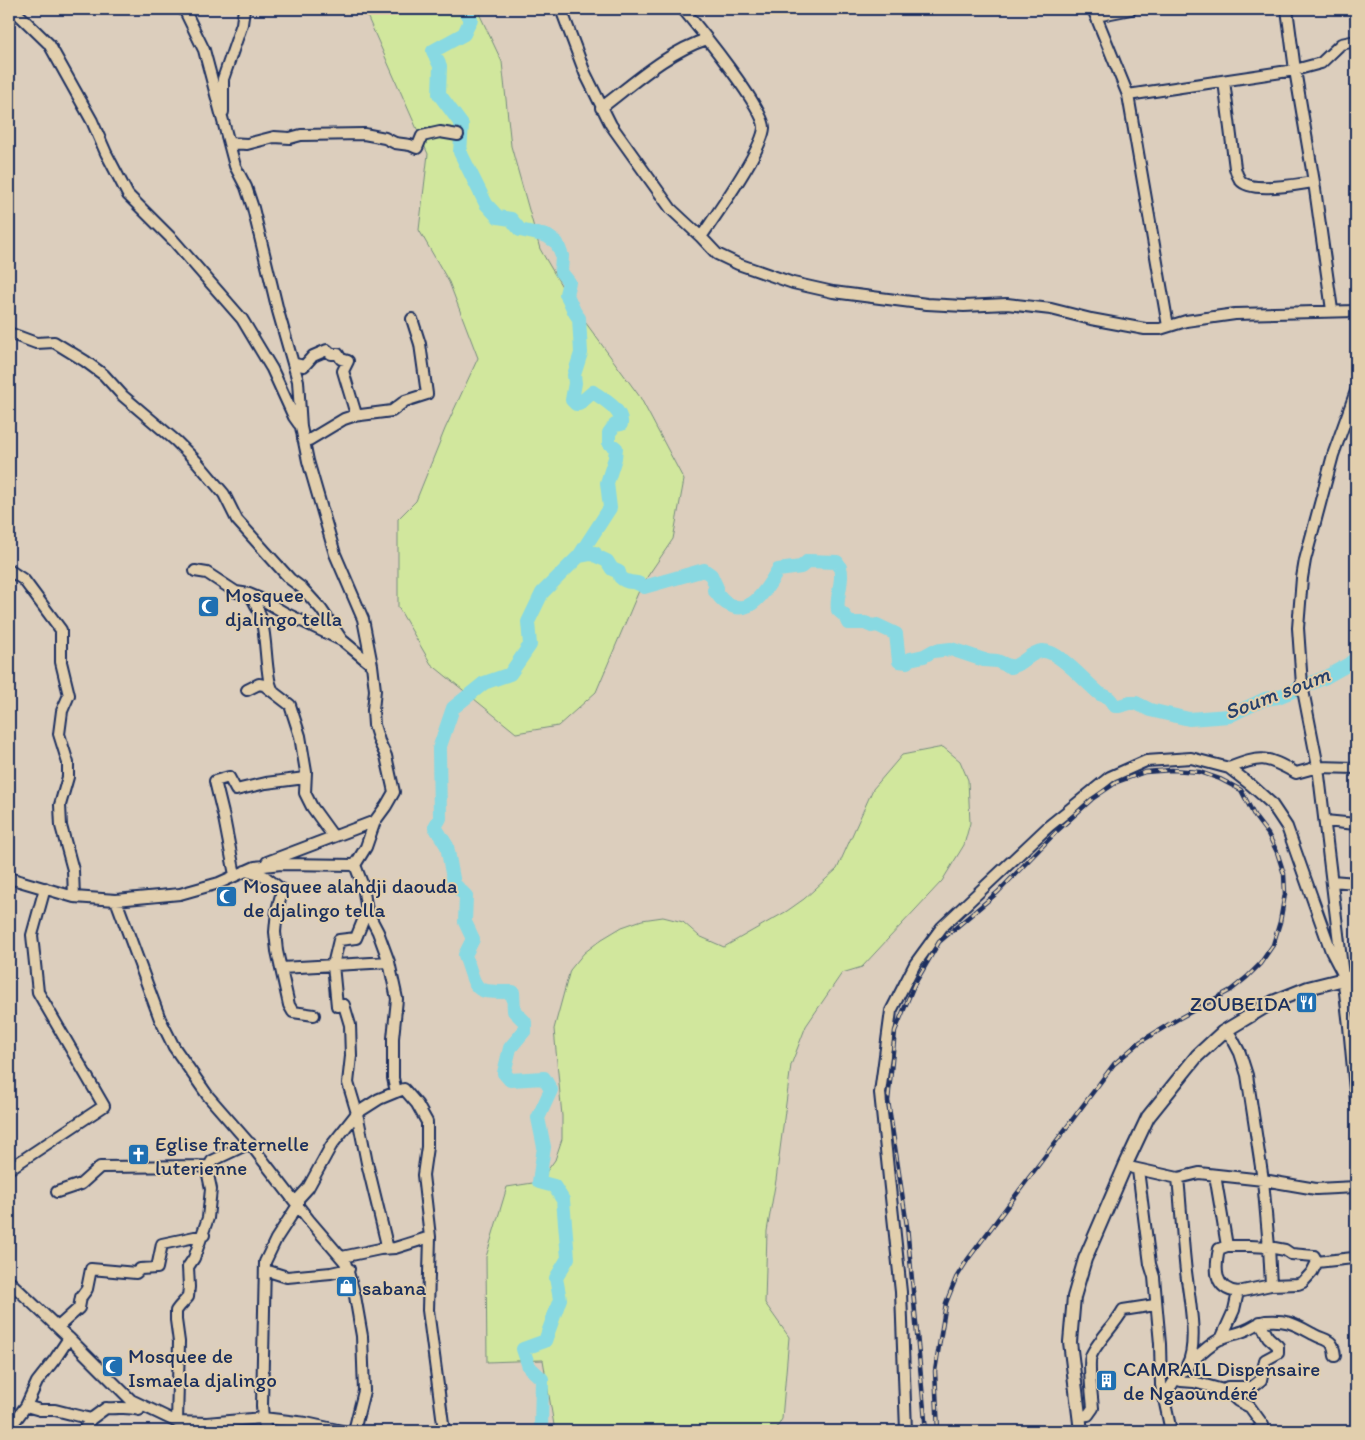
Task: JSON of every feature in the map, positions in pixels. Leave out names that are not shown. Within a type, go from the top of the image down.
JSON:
[{"type":"main road","points":[[1081,1431],[1070,1342],[1074,1297],[1085,1259],[1148,1117],[1197,1056],[1223,1032],[1273,1002],[1343,976],[1356,976]]},
{"type":"street","points":[[14,9],[49,44],[92,121],[128,195],[174,241],[242,319],[272,370],[294,417],[301,427]]},
{"type":"street","points":[[184,9],[204,50],[235,166],[246,187],[253,208],[278,311],[298,381],[303,439],[324,518],[335,554],[363,619],[375,690],[372,710],[374,725],[386,756],[394,792],[375,821],[366,847],[355,865]]},
{"type":"street","points":[[221,118],[223,79],[242,24],[244,9]]},
{"type":"street","points":[[561,9],[585,73],[601,108],[615,131],[671,209],[717,254],[738,264],[793,283],[832,292],[927,304],[964,306],[1007,304],[1051,309],[1145,329],[1160,329],[1186,321],[1235,314],[1356,310]]},
{"type":"street","points":[[683,9],[744,89],[764,127],[762,140],[754,155],[701,237]]},
{"type":"street","points":[[1131,9],[1095,12],[1128,95],[1168,326]]},
{"type":"street","points":[[1287,9],[1332,310]]},
{"type":"street","points":[[601,108],[678,52],[693,44],[707,40]]},
{"type":"street","points":[[1128,95],[1295,70],[1321,63],[1341,44],[1356,41]]},
{"type":"street","points":[[1224,81],[1235,168],[1240,180],[1249,186],[1259,188],[1314,182]]},
{"type":"street","points":[[229,143],[247,144],[274,137],[290,138],[301,135],[364,134],[417,148],[422,136],[440,132],[458,135]]},
{"type":"street","points":[[303,439],[309,440],[332,425],[353,416],[392,411],[405,401],[427,394],[420,344],[412,319]]},
{"type":"street","points":[[9,333],[36,343],[54,342],[104,375],[123,396],[197,462],[224,494],[237,520],[290,578],[321,608],[342,640],[372,665]]},
{"type":"street","points":[[294,364],[304,366],[313,356],[327,350],[331,354],[338,354],[341,359],[348,361],[343,371],[355,410],[353,416]]},
{"type":"street","points":[[1356,392],[1333,456],[1303,569],[1298,628],[1302,685],[1318,766],[1343,976],[1353,1027],[1356,1101]]},
{"type":"street","points":[[9,570],[24,580],[61,630],[61,662],[69,696],[62,711],[59,734],[68,763],[68,777],[60,805],[61,826],[73,870],[74,897]]},
{"type":"street","points":[[194,571],[207,573],[236,592],[249,594],[261,599],[324,633],[342,640]]},
{"type":"street","points":[[249,594],[255,602],[263,622],[266,665],[269,683],[273,692]]},
{"type":"street","points":[[248,690],[259,684],[264,685],[290,705],[300,736],[306,772],[305,793],[333,836]]},
{"type":"street","points":[[906,1431],[900,1292],[880,1093],[891,1011],[915,964],[942,927],[1049,826],[1110,777],[1146,761],[1191,758],[1229,768],[1271,804],[1287,827],[1331,951],[1343,976]]},
{"type":"street","points":[[1229,768],[1256,758],[1276,761],[1296,773],[1318,766],[1356,768]]},
{"type":"street","points":[[235,876],[215,781],[229,777],[236,790],[266,783],[305,778]]},
{"type":"street","points":[[9,878],[74,897],[116,900],[180,894],[219,883],[333,836],[375,821]]},
{"type":"street","points":[[1325,821],[1356,824]]},
{"type":"street","points":[[250,869],[282,864],[355,865]]},
{"type":"street","points":[[355,865],[363,886],[367,911],[378,932],[389,962],[397,999],[393,1038],[393,1078],[396,1092]]},
{"type":"street","points":[[250,869],[264,876],[281,889],[282,896],[277,910],[275,932],[277,951],[289,1005],[292,1012],[314,1015]]},
{"type":"street","points":[[1332,881],[1356,884]]},
{"type":"street","points":[[9,1169],[104,1106],[38,992],[32,935],[45,888]]},
{"type":"street","points":[[116,900],[160,1019],[174,1047],[208,1096],[250,1143],[298,1205],[342,1257],[349,1269],[362,1336],[364,1391],[354,1431]]},
{"type":"street","points":[[367,911],[356,938],[339,940],[333,965],[337,1006],[344,1005],[350,1025],[351,1056],[348,1083],[357,1113],[387,1245],[380,1249]]},
{"type":"street","points":[[281,968],[389,962]]},
{"type":"street","points":[[1223,1032],[1232,1036],[1247,1075],[1263,1180],[1270,1247],[1271,1284]]},
{"type":"street","points":[[266,1431],[263,1418],[262,1368],[265,1262],[298,1205],[298,1199],[308,1188],[331,1146],[357,1113],[380,1099],[404,1089],[417,1104],[427,1122],[427,1147],[423,1175],[430,1237],[428,1310],[444,1431]]},
{"type":"street","points":[[177,1422],[179,1342],[176,1312],[188,1297],[190,1287],[188,1267],[204,1234],[211,1207],[211,1190],[207,1170],[212,1161],[250,1143]]},
{"type":"street","points":[[1126,1164],[1138,1170],[1178,1178],[1199,1173],[1263,1180],[1316,1189],[1356,1187]]},
{"type":"street","points":[[57,1192],[81,1184],[100,1167],[209,1166]]},
{"type":"street","points":[[1138,1170],[1150,1264],[1154,1277],[1155,1305],[1160,1344],[1161,1385],[1171,1431]]},
{"type":"street","points":[[1215,1175],[1227,1246]]},
{"type":"street","points":[[1161,1385],[1186,1368],[1190,1360],[1193,1340],[1178,1178]]},
{"type":"street","points":[[58,1327],[79,1308],[81,1297],[87,1289],[90,1269],[136,1272],[140,1269],[157,1268],[162,1244],[204,1234]]},
{"type":"street","points":[[342,1257],[380,1249],[395,1248],[430,1237]]},
{"type":"street","points":[[1227,1246],[1270,1247],[1285,1250],[1291,1254],[1314,1256],[1316,1262],[1312,1272],[1303,1282],[1298,1284],[1271,1284],[1238,1292],[1230,1291],[1222,1286],[1217,1278],[1216,1261],[1219,1249],[1227,1246]]},
{"type":"street","points":[[1316,1262],[1353,1258],[1356,1261]]},
{"type":"street","points":[[265,1270],[287,1277],[332,1273],[349,1269]]},
{"type":"street","points":[[9,1282],[58,1327],[131,1400],[177,1422],[208,1423],[263,1418],[306,1423],[342,1431]]},
{"type":"street","points":[[1221,1339],[1234,1310],[1238,1292]]},
{"type":"street","points":[[1079,1416],[1088,1415],[1093,1408],[1090,1357],[1095,1349],[1123,1310],[1155,1305]]},
{"type":"street","points":[[1227,1391],[1228,1387],[1252,1387],[1261,1380],[1265,1360],[1278,1353],[1278,1346],[1268,1337],[1260,1322]]},
{"type":"street","points":[[1166,1410],[1169,1390],[1186,1368],[1208,1347],[1221,1339],[1242,1332],[1260,1322],[1294,1323],[1328,1340],[1334,1345],[1335,1356]]},
{"type":"street","points":[[9,1429],[26,1406],[37,1382],[69,1338]]},
{"type":"street","points":[[1178,1378],[1181,1381],[1194,1382],[1227,1391],[1238,1401],[1250,1407],[1264,1425],[1256,1431]]},
{"type":"street","points":[[26,1406],[40,1410],[55,1410],[91,1419]]},
{"type":"street","points":[[83,1431],[91,1419],[106,1408],[119,1409],[129,1406],[142,1411],[155,1411]]},
{"type":"green space","points":[[364,9],[477,9],[502,62],[511,146],[540,249],[572,304],[640,397],[684,480],[673,539],[641,586],[596,692],[558,726],[516,733],[431,664],[398,607],[398,519],[416,501],[445,429],[478,358],[449,282],[419,230],[428,154]]},
{"type":"green space","points":[[943,747],[960,761],[968,780],[970,823],[964,845],[942,881],[862,967],[842,973],[806,1026],[791,1065],[776,1180],[767,1231],[765,1303],[789,1337],[782,1419],[775,1431],[555,1431],[543,1360],[487,1362],[486,1257],[507,1187],[539,1182],[555,1160],[562,1139],[562,1116],[554,1029],[570,970],[584,953],[602,939],[622,927],[642,920],[663,917],[683,922],[699,936],[724,947],[787,911],[804,899],[837,869],[873,789],[902,755]]},
{"type":"waterway","points":[[463,9],[471,19],[464,34],[433,51],[440,66],[439,94],[462,125],[460,152],[486,204],[498,217],[511,219],[520,230],[547,236],[557,243],[562,256],[561,272],[569,282],[566,294],[579,318],[581,353],[574,375],[575,383],[572,400],[579,404],[593,392],[612,405],[621,419],[621,424],[615,425],[609,433],[609,443],[616,448],[615,458],[607,483],[610,508],[579,556],[542,593],[528,622],[530,645],[510,674],[484,683],[453,708],[439,749],[440,818],[435,827],[447,846],[454,884],[466,896],[465,922],[473,939],[465,955],[472,977],[478,988],[483,990],[490,992],[513,992],[514,1011],[525,1022],[525,1030],[510,1048],[504,1073],[510,1080],[544,1078],[551,1090],[538,1118],[544,1147],[539,1182],[554,1186],[563,1200],[568,1258],[556,1278],[560,1299],[545,1341],[523,1349],[529,1367],[542,1379],[541,1431]]},
{"type":"waterway","name":"Soum soum","points":[[579,556],[595,553],[596,556],[607,561],[612,569],[619,572],[622,579],[644,587],[704,570],[711,575],[717,588],[714,590],[722,600],[737,607],[745,607],[752,604],[764,591],[778,570],[801,567],[808,561],[837,562],[841,573],[838,610],[845,616],[848,623],[877,625],[896,634],[899,661],[907,662],[910,659],[924,656],[933,651],[951,649],[984,660],[997,661],[1011,667],[1038,652],[1049,652],[1064,661],[1100,694],[1110,699],[1115,706],[1136,703],[1150,710],[1189,719],[1229,716],[1265,699],[1278,697],[1326,677],[1356,658]]},
{"type":"railway","points":[[926,1431],[907,1226],[888,1101],[895,1031],[914,985],[939,942],[998,892],[1058,830],[1092,799],[1117,782],[1145,772],[1172,770],[1200,772],[1220,779],[1241,790],[1277,852],[1284,874],[1285,894],[1280,922],[1273,945],[1260,964],[1231,990],[1140,1042],[1114,1064],[968,1259],[956,1278],[946,1303],[935,1371],[938,1431]]},
{"type":"place","name":"Mosquee djalingo tella","points":[[209,606]]},
{"type":"place","name":"Mosquee alahdji daouda de djalingo tella","points":[[227,897]]},
{"type":"place","name":"ZOUBEIDA","points":[[1307,1003]]},
{"type":"place","name":"Eglise fraternelle luterienne","points":[[139,1155]]},
{"type":"place","name":"sabana","points":[[346,1287]]},
{"type":"place","name":"Mosquee de Ismaela djalingo","points":[[112,1367]]},
{"type":"place","name":"CAMRAIL Dispensaire de Ngaoundéré","points":[[1107,1380]]}]
